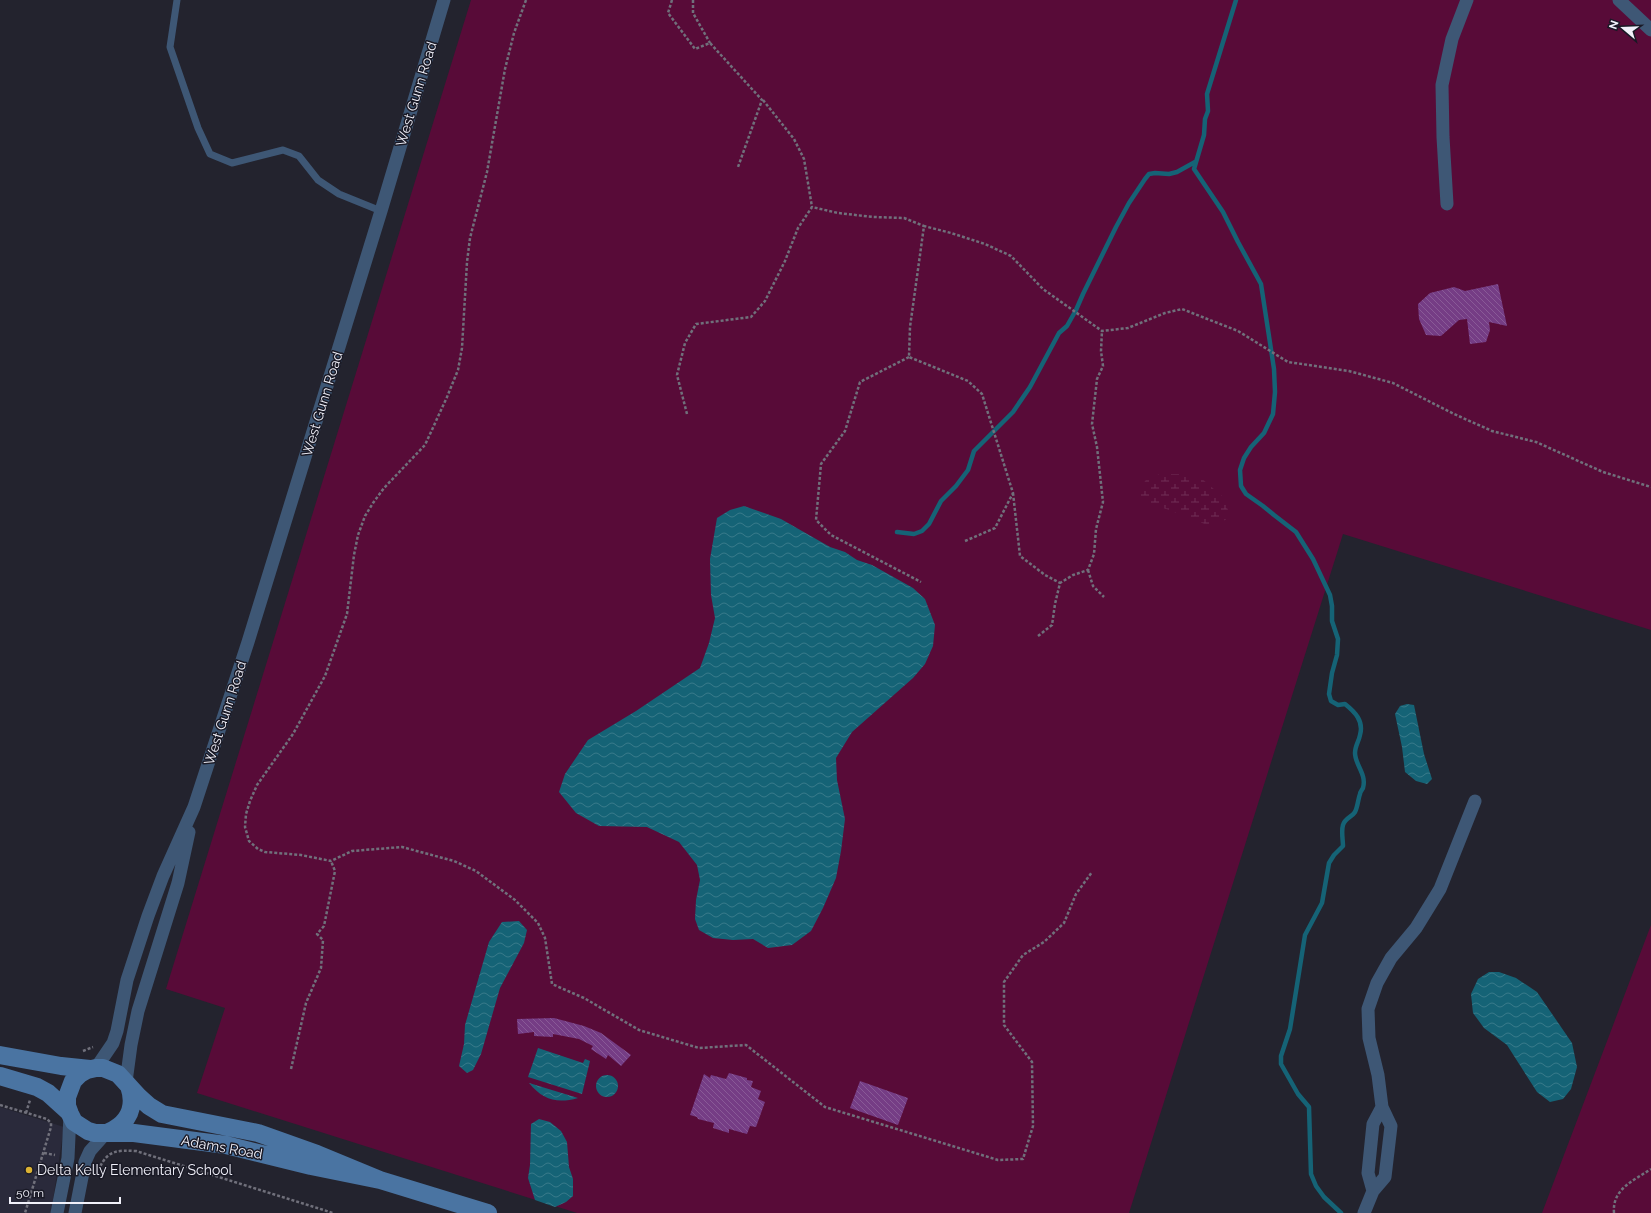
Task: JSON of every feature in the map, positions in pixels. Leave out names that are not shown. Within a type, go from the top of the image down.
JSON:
[{"type":"main road","name":"Adams Road","points":[[0,1055],[111,1070],[118,1074],[149,1106],[162,1114],[258,1133],[317,1154],[380,1180],[488,1213]]},
{"type":"main road","name":"West Gunn Road","points":[[69,1113],[67,1101],[69,1088],[80,1074],[93,1068]]},
{"type":"main road","name":"Adams Road","points":[[0,1076],[37,1086],[48,1093],[69,1113],[74,1122],[88,1131],[95,1133],[134,1133],[226,1145],[311,1166],[380,1180]]},
{"type":"main road","name":"West Gunn Road","points":[[108,1132],[117,1128],[128,1117],[132,1102],[127,1084]]},
{"type":"street","name":"West Gunn Road","points":[[93,1068],[113,1043],[117,1031],[127,980],[148,916],[163,876],[194,806],[248,642],[381,212],[444,0]]},
{"type":"street","points":[[1447,204],[1443,138],[1442,85],[1452,39],[1467,0]]},
{"type":"street","points":[[1619,0],[1634,12],[1651,30]]},
{"type":"street","points":[[1364,1213],[1373,1191],[1385,1177],[1391,1126],[1382,1107],[1369,1038],[1368,1009],[1377,983],[1391,958],[1416,928],[1440,889],[1475,801]]},
{"type":"street","name":"West Gunn Road","points":[[127,1084],[131,1045],[138,1011],[178,883],[194,806]]},
{"type":"street","points":[[1373,1191],[1368,1173],[1372,1131],[1373,1124],[1382,1107]]},
{"type":"street","name":"West Gunn Road","points":[[57,1213],[68,1158],[69,1113]]},
{"type":"street","name":"West Gunn Road","points":[[75,1213],[85,1162],[90,1151],[108,1132]]},
{"type":"lane","points":[[177,0],[170,47],[198,128],[210,154],[232,163],[283,150],[299,156],[318,180],[339,194],[381,212]]},
{"type":"path","points":[[526,0],[514,33],[505,69],[487,172],[470,238],[467,262],[462,348],[458,370],[425,445],[384,488],[366,516],[358,535],[354,555],[347,614],[325,676],[294,734],[257,785],[246,814],[247,834],[249,841],[258,849],[265,852],[331,860],[352,851],[402,847],[454,861],[476,871],[515,900],[538,923],[545,938],[552,984],[584,998],[639,1030],[700,1048],[746,1046],[825,1107],[998,1160],[1023,1160],[1033,1126],[1032,1062],[1004,1025],[1004,982],[1024,955],[1044,942],[1064,923],[1076,894],[1092,872]]},
{"type":"path","points":[[672,0],[668,12],[695,49],[710,43]]},
{"type":"path","points":[[687,414],[676,375],[685,343],[696,324],[751,317],[765,301],[785,261],[798,228],[812,207],[804,159],[794,138],[710,43],[693,13],[693,0]]},
{"type":"path","points":[[738,167],[762,100]]},
{"type":"path","points":[[812,207],[838,213],[873,217],[904,218],[924,226],[951,232],[985,244],[1011,256],[1043,289],[1102,331],[1128,328],[1165,313],[1182,310],[1238,331],[1288,362],[1349,371],[1393,383],[1454,414],[1492,431],[1536,442],[1603,472],[1651,487]]},
{"type":"path","points":[[909,357],[910,327],[924,226]]},
{"type":"path","points":[[1102,331],[1101,351],[1103,366],[1097,379],[1092,424],[1097,447],[1103,502],[1096,529],[1094,554],[1088,570],[1093,586],[1104,597]]},
{"type":"path","points":[[921,582],[831,535],[816,520],[821,464],[845,430],[860,382],[909,357],[968,381],[982,394],[1012,492],[1020,556],[1045,575],[1060,583]]},
{"type":"path","points":[[965,540],[995,528],[1012,492]]},
{"type":"path","points":[[1038,636],[1052,625],[1060,583],[1073,575],[1088,570]]},
{"type":"path","points":[[290,1069],[306,1003],[321,968],[323,940],[317,934],[324,926],[335,872],[331,860]]},
{"type":"path","points":[[26,1113],[32,1095]]},
{"type":"path","points":[[0,1104],[47,1119],[51,1123],[44,1153],[25,1213]]},
{"type":"path","points":[[100,1167],[104,1158],[112,1152],[125,1150],[136,1152],[333,1213]]},
{"type":"path","points":[[44,1153],[60,1156]]},
{"type":"path","points":[[1614,1213],[1613,1204],[1619,1192],[1651,1169]]},
{"type":"shaded area","name":"Delta Kelly Elementary School","points":[[0,1107],[64,1127],[51,1213],[0,1213]]},
{"type":"green space","points":[[471,0],[1651,0],[1651,630],[1343,534],[1129,1213],[577,1213],[197,1093],[225,1008],[166,989]]},
{"type":"green space","points":[[1160,474],[1187,474],[1201,478],[1222,496],[1231,517],[1211,527],[1140,498],[1139,488],[1147,479]]},
{"type":"green space","points":[[1651,925],[1651,1213],[1542,1213]]},
{"type":"water","points":[[744,506],[781,519],[830,547],[845,552],[857,560],[872,565],[913,588],[925,599],[935,625],[933,646],[925,664],[913,678],[852,732],[836,758],[837,780],[845,819],[836,878],[823,908],[811,931],[792,945],[768,948],[753,939],[733,940],[713,938],[699,930],[695,919],[696,900],[700,880],[697,865],[679,842],[647,827],[599,826],[576,813],[559,792],[565,774],[588,740],[636,711],[700,668],[709,643],[715,618],[711,595],[710,559],[717,518],[730,510]]},
{"type":"water","points":[[1407,704],[1414,705],[1424,754],[1432,779],[1427,784],[1416,781],[1405,772],[1402,747],[1395,714],[1400,706]]},
{"type":"water","points":[[519,921],[527,930],[524,943],[500,988],[481,1054],[473,1070],[467,1073],[459,1066],[464,1044],[465,1025],[489,942],[502,922]]},
{"type":"water","points":[[1489,972],[1499,972],[1516,978],[1537,992],[1572,1043],[1577,1067],[1571,1089],[1563,1099],[1550,1102],[1537,1092],[1507,1045],[1484,1028],[1473,1013],[1471,994],[1478,979]]},
{"type":"water","points":[[538,1048],[583,1063],[585,1059],[590,1061],[582,1094],[528,1077]]},
{"type":"water","points":[[607,1075],[615,1078],[618,1086],[615,1094],[607,1097],[599,1094],[596,1086],[599,1078]]},
{"type":"water","points":[[529,1083],[578,1098],[563,1101],[551,1099],[545,1097],[534,1089]]},
{"type":"water","points":[[539,1119],[550,1122],[561,1131],[567,1142],[569,1167],[573,1179],[573,1196],[566,1202],[555,1207],[535,1200],[528,1178],[530,1165],[531,1124]]},
{"type":"building","points":[[1498,284],[1507,326],[1489,322],[1490,330],[1486,342],[1470,344],[1467,319],[1459,320],[1441,336],[1426,335],[1419,319],[1418,304],[1430,293],[1454,287],[1465,291]]},
{"type":"building","points":[[554,1018],[584,1026],[601,1033],[631,1055],[621,1066],[608,1055],[606,1059],[591,1049],[593,1046],[579,1039],[553,1034],[553,1037],[534,1036],[534,1032],[518,1034],[517,1019]]},
{"type":"building","points":[[729,1073],[753,1081],[751,1087],[761,1091],[758,1099],[765,1102],[756,1127],[750,1126],[747,1134],[729,1129],[729,1133],[713,1128],[714,1123],[698,1119],[697,1117],[690,1115],[704,1074],[710,1078],[711,1075],[726,1079]]},
{"type":"building","points":[[860,1081],[908,1098],[898,1125],[850,1108]]},
{"type":"waterway","points":[[1236,0],[1207,94],[1208,111],[1205,119],[1204,135],[1194,169],[1223,212],[1261,284],[1274,369],[1275,392],[1273,414],[1264,433],[1251,447],[1244,458],[1240,470],[1241,486],[1246,494],[1296,532],[1313,559],[1330,595],[1332,621],[1338,639],[1337,655],[1332,673],[1329,694],[1331,701],[1338,705],[1345,704],[1358,717],[1361,725],[1355,753],[1363,778],[1363,788],[1360,792],[1355,812],[1345,821],[1342,827],[1343,846],[1334,855],[1329,863],[1322,903],[1305,935],[1290,1029],[1281,1056],[1281,1064],[1298,1094],[1309,1107],[1311,1174],[1316,1186],[1324,1197],[1341,1213]]},
{"type":"waterway","points":[[897,532],[914,534],[922,531],[929,524],[941,501],[956,486],[968,470],[974,451],[1013,412],[1030,387],[1059,333],[1067,326],[1116,227],[1129,203],[1149,174],[1169,174],[1177,172],[1195,162]]},
{"type":"place","name":"Delta Kelly Elementary School","points":[[29,1170]]}]
